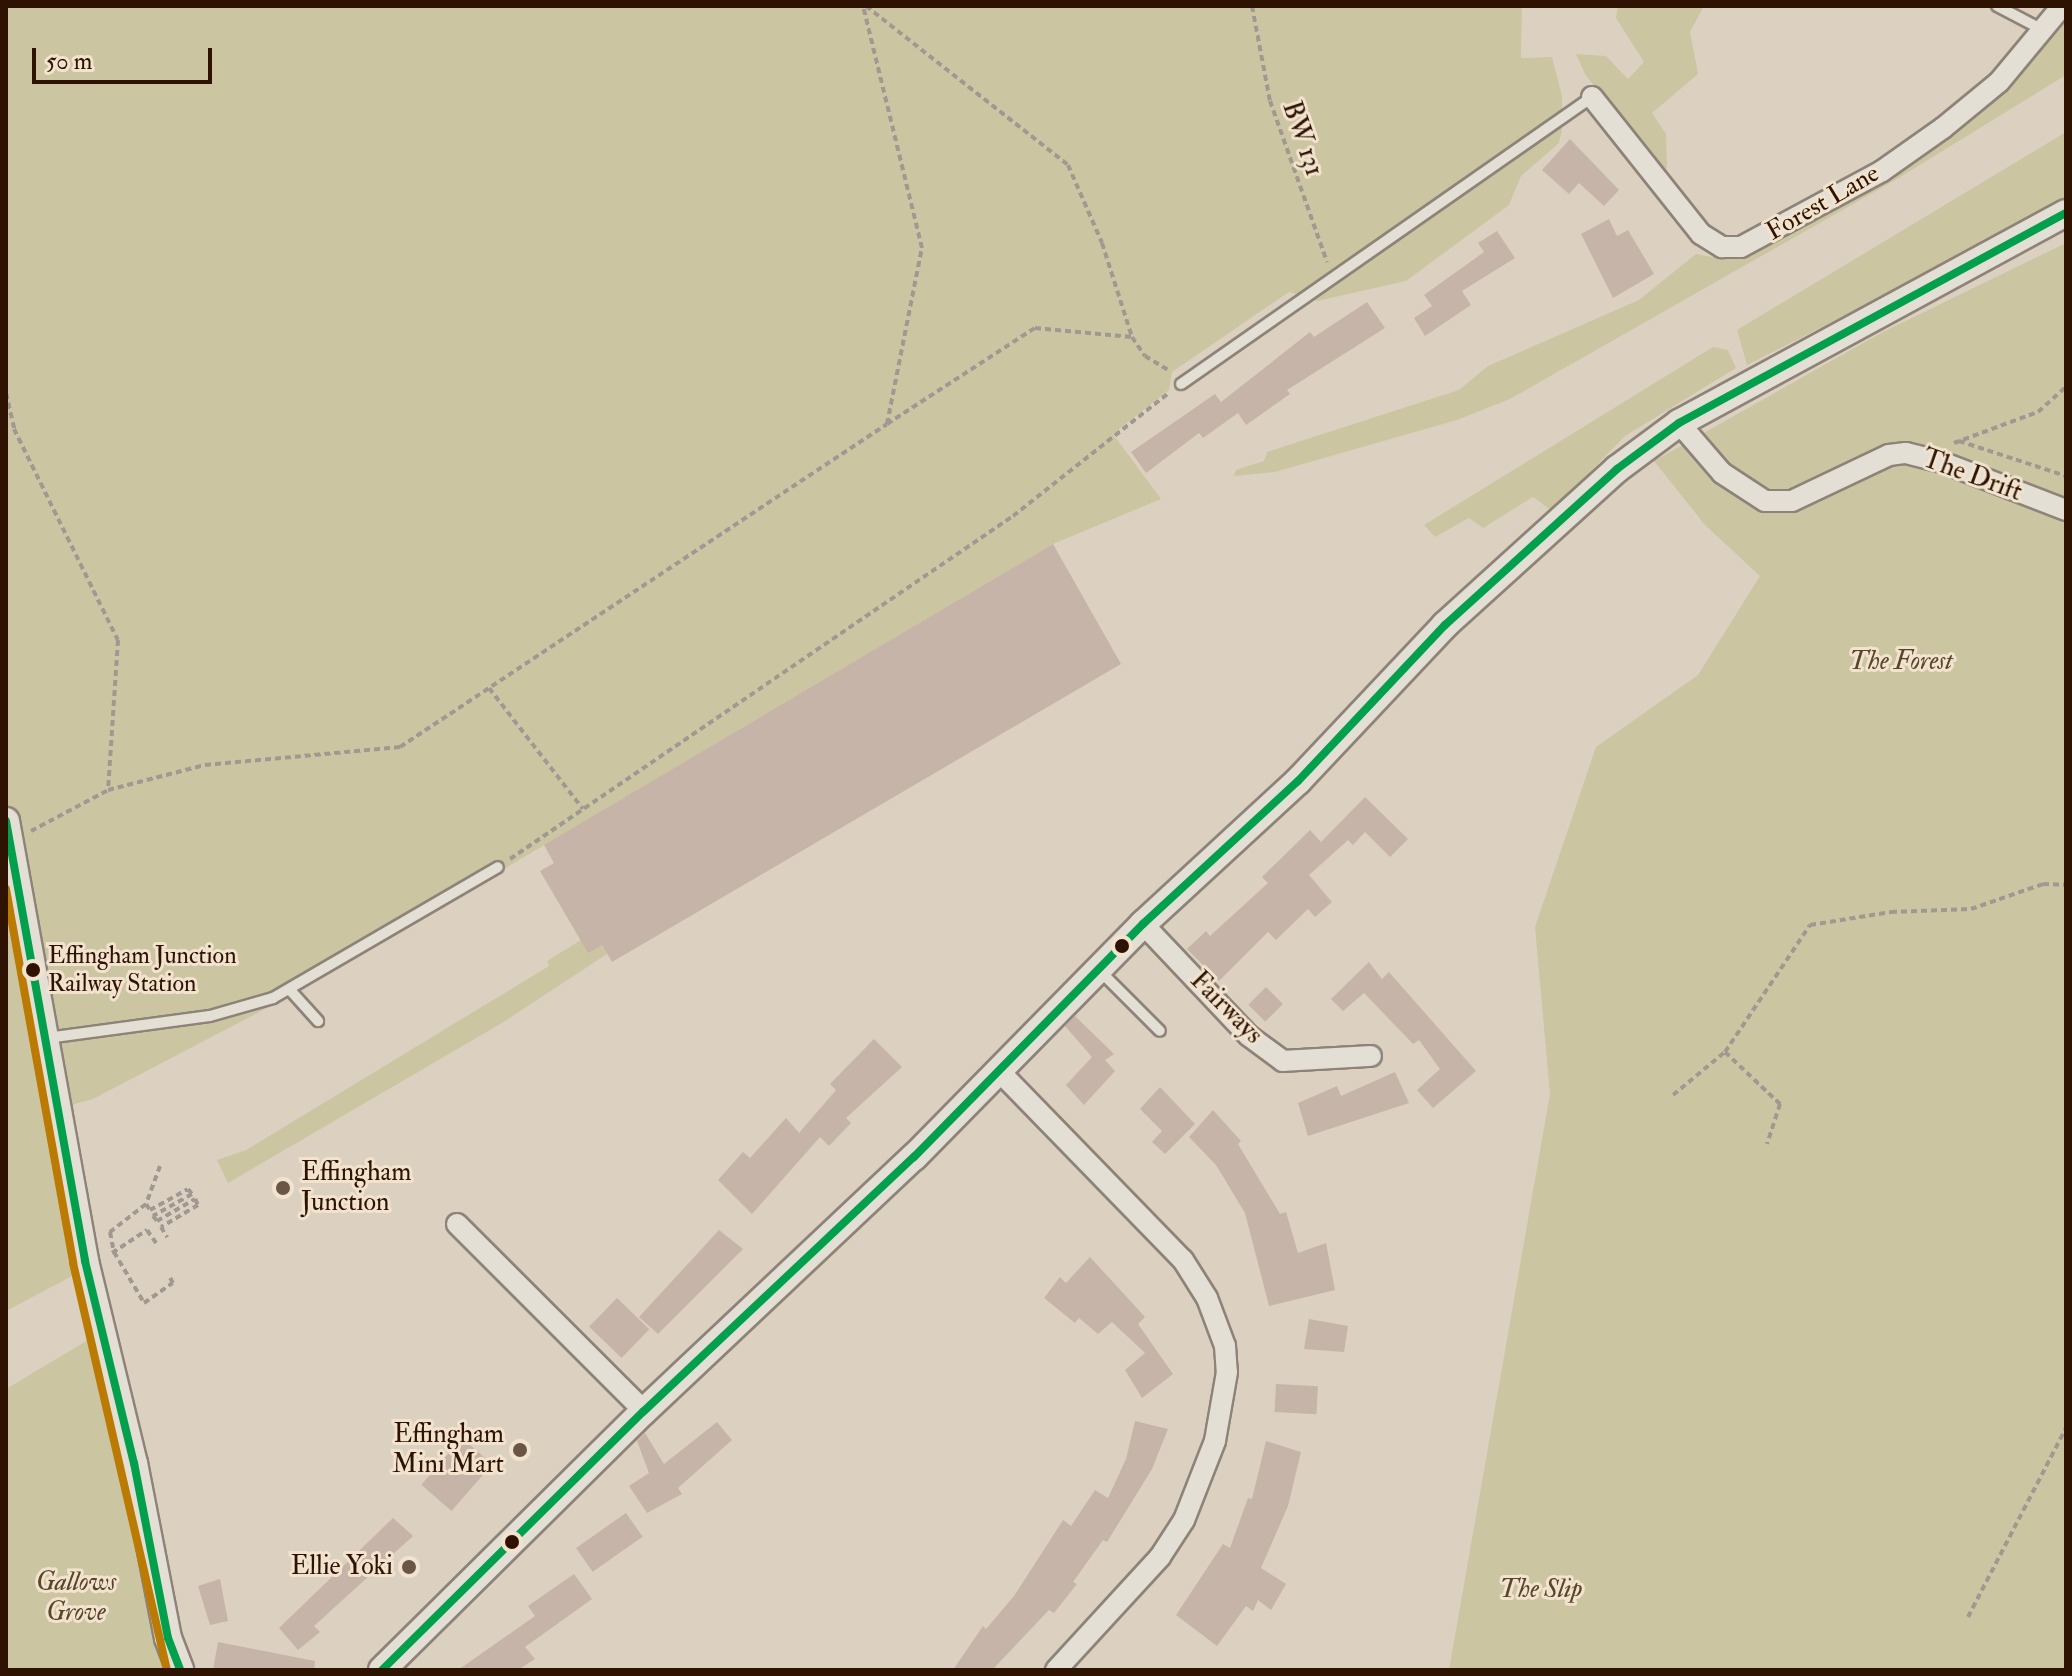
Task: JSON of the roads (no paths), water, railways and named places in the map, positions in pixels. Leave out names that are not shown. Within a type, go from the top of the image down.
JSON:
[{"type":"street","name":"Forest Lane","points":[[1592,97],[1701,234],[1722,247],[1741,247],[1882,171],[1943,128],[1999,82],[2062,6]]},
{"type":"street","points":[[382,1670],[644,1411],[827,1243],[998,1070],[1101,972],[1143,924],[1298,781],[1445,625],[1617,469],[1679,423],[1861,319],[2058,218]]},
{"type":"street","name":"The Drift","points":[[1679,423],[1722,473],[1765,501],[1792,501],[1818,492],[1889,455],[1922,455],[2066,510]]},
{"type":"street","points":[[6,821],[85,1261],[103,1348],[134,1463],[168,1638],[180,1670]]},
{"type":"street","name":"Fairways","points":[[1143,924],[1249,1036],[1283,1061],[1371,1056]]},
{"type":"street","points":[[998,1070],[1183,1260],[1207,1298],[1225,1346],[1227,1372],[1215,1441],[1184,1520],[1160,1557],[1056,1670]]},
{"type":"street","points":[[457,1224],[644,1411]]},
{"type":"lane","points":[[1997,6],[2043,30]]},
{"type":"lane","points":[[1181,384],[1592,97]]},
{"type":"lane","points":[[45,1039],[210,1016],[290,990],[498,867]]},
{"type":"lane","points":[[1101,972],[1160,1031]]},
{"type":"lane","points":[[290,990],[318,1021]]},
{"type":"place","name":"Effingham Junction Railway Station","points":[[33,970]]},
{"type":"place","name":"Effingham Junction","points":[[283,1188]]},
{"type":"place","name":"Effingham Mini Mart","points":[[520,1450]]},
{"type":"place","name":"Ellie Yoki","points":[[409,1567]]},
{"type":"park label","name":"The Forest","points":[[1901,662]]},
{"type":"park label","name":"The Slip","points":[[1541,1590]]},
{"type":"park label","name":"Gallows Grove","points":[[76,1598]]}]
